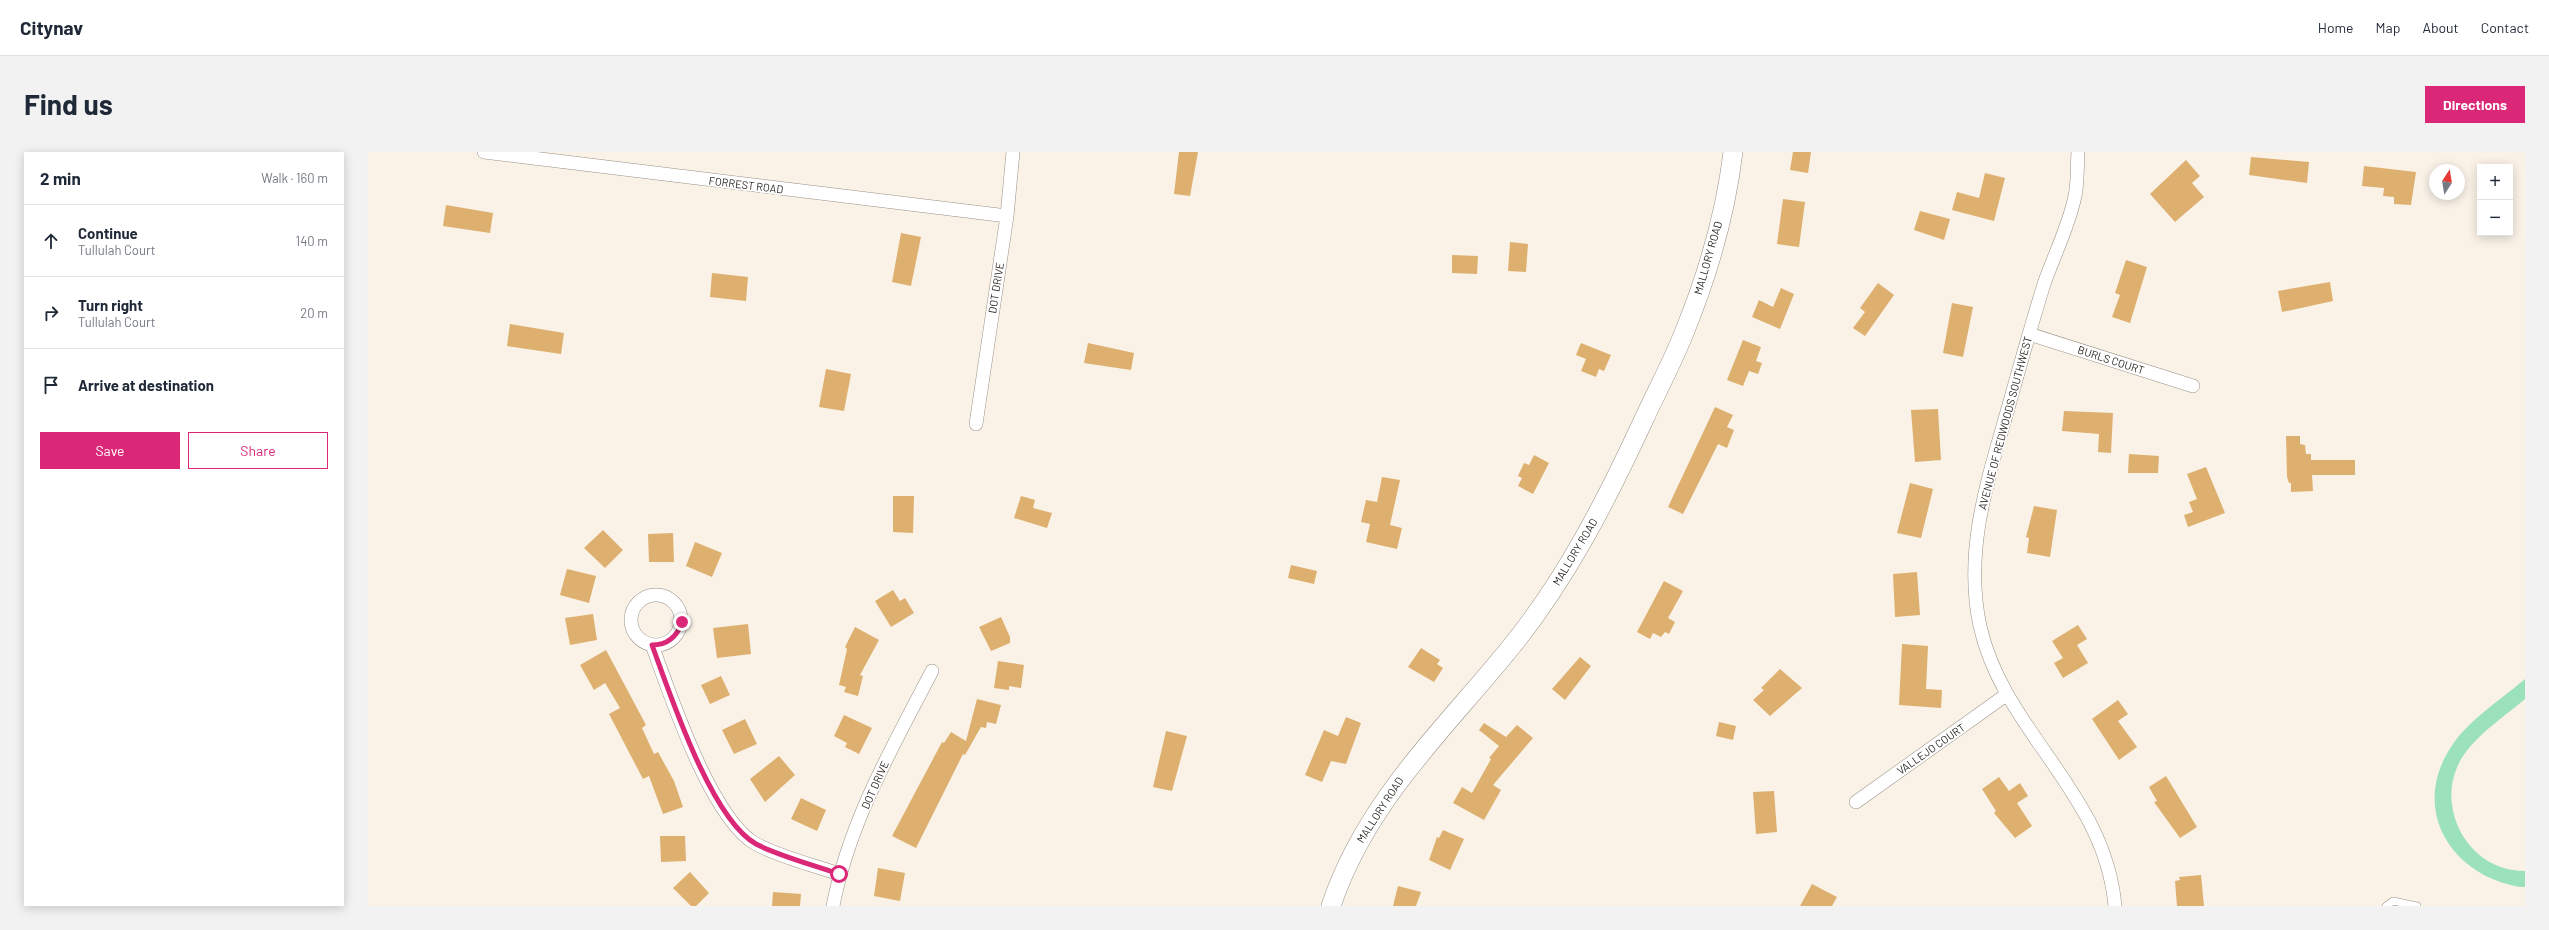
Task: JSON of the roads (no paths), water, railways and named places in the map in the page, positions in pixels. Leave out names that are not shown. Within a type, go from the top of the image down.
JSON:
[{"type":"street","name":"FORREST ROAD","points":[[484,152],[1007,216]]},
{"type":"street","name":"DOT DRIVE","points":[[976,424],[1007,216],[1013,152]]},
{"type":"street","name":"MALLORY ROAD","points":[[1331,906],[1352,854],[1374,815],[1399,779],[1512,646],[1566,570],[1609,494],[1686,328],[1713,250],[1733,152]]},
{"type":"street","name":"AVENUE OF REDWOODS SOUTHWEST","points":[[2078,152],[2075,196],[2029,334],[1983,498],[1974,548],[1975,589],[1980,626],[1991,661],[2006,695],[2077,798],[2097,836],[2107,865],[2115,906]]},
{"type":"street","name":"BURLS COURT","points":[[2029,334],[2193,386]]},
{"type":"street","points":[[652,645],[682,727],[714,793],[740,831],[756,844],[839,874]]},
{"type":"street","name":"DOT DRIVE","points":[[833,906],[839,874],[873,786],[932,671]]},
{"type":"street","name":"VALLEJO COURT","points":[[1856,802],[2006,695]]},
{"type":"lane","points":[[2386,906],[2393,901],[2417,906]]}]
